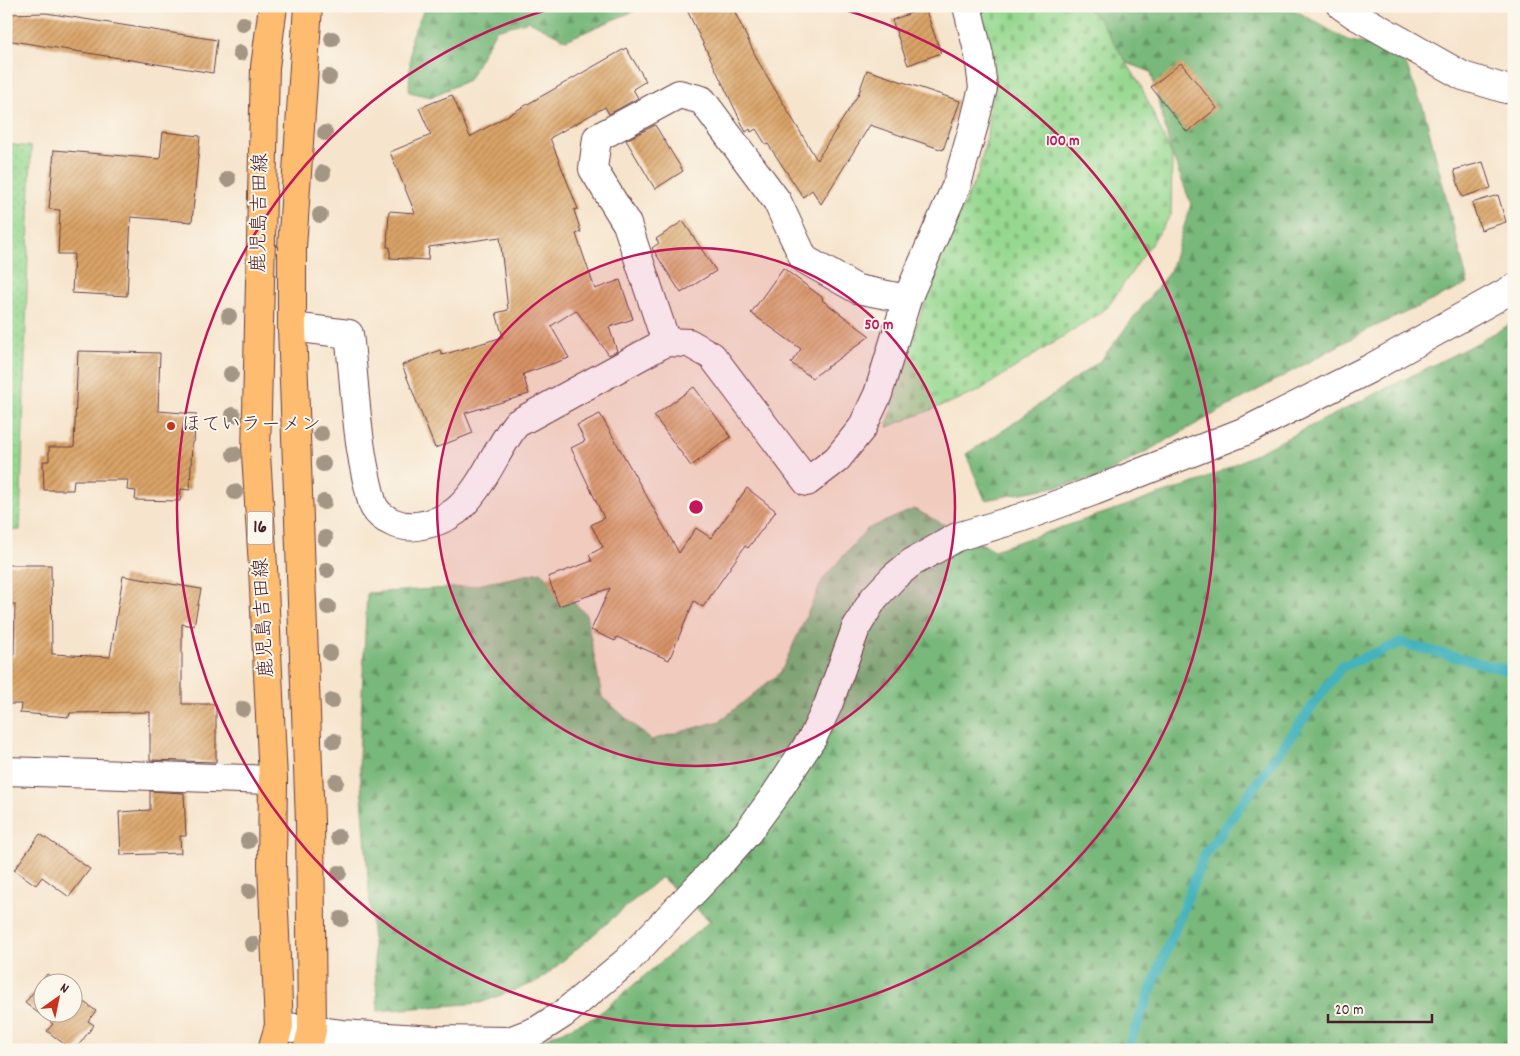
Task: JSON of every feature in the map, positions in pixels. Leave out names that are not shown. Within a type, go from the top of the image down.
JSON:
[{"type":"main road","name":"鹿児島吉田線","points":[[273,6],[264,66],[256,454],[273,780],[272,866],[276,1038]]},
{"type":"main road","name":"鹿児島吉田線","points":[[308,6],[292,248],[292,327],[310,822],[309,1040]]},
{"type":"street","points":[[292,327],[349,334],[363,463],[374,506],[383,516],[397,524],[413,526],[434,524],[454,512],[468,499],[479,484],[505,438],[516,424],[666,342],[689,343],[712,356],[807,482],[837,459],[862,428],[878,394],[907,299],[957,184],[983,88],[979,55],[967,6]]},
{"type":"street","points":[[1342,6],[1463,76],[1506,89],[1514,89]]},
{"type":"street","points":[[666,342],[627,224],[593,168],[597,138],[679,94],[702,100],[777,201],[804,259],[857,289],[907,299]]},
{"type":"street","points":[[276,1038],[309,1040],[509,1041],[538,1030],[563,1014],[627,960],[717,867],[748,832],[776,796],[813,737],[828,705],[856,628],[874,598],[894,576],[957,537],[1020,518],[1248,430],[1369,369],[1514,288]]},
{"type":"street","points":[[6,771],[273,780]]},
{"type":"green space","points":[[426,6],[646,6],[566,40],[529,21],[496,30],[468,80],[431,97],[409,92],[411,37]]},
{"type":"green space","points":[[975,6],[1084,6],[1099,19],[1140,84],[1172,156],[1171,215],[1107,308],[977,392],[887,427],[913,337],[941,254],[978,174],[987,137],[992,82]]},
{"type":"green space","points":[[1087,6],[1288,6],[1347,40],[1401,52],[1424,110],[1468,284],[1365,331],[1096,479],[985,500],[966,454],[1007,428],[1101,360],[1170,271],[1191,204],[1171,152],[1151,72],[1088,48]]},
{"type":"green space","points":[[6,144],[31,147],[20,530],[6,530]]},
{"type":"green space","points":[[1514,322],[1514,1042],[1502,1047],[1503,1050],[519,1050],[595,1017],[710,921],[661,877],[539,981],[480,1003],[378,1011],[359,756],[367,593],[467,587],[541,572],[586,614],[602,697],[651,740],[720,721],[781,672],[823,579],[867,529],[914,509],[994,550],[1203,480],[1477,343]]},
{"type":"building","points":[[685,6],[732,6],[758,61],[817,160],[858,95],[867,70],[960,101],[943,150],[870,125],[821,204],[812,190],[803,197],[756,129],[751,132],[750,129],[746,132]]},
{"type":"building","points":[[925,8],[941,53],[908,65],[892,20]]},
{"type":"building","points":[[46,13],[217,40],[213,73],[6,40],[6,14]]},
{"type":"building","points":[[626,48],[646,81],[633,89],[638,98],[609,114],[605,107],[550,138],[578,209],[574,210],[581,232],[576,234],[595,289],[620,280],[633,319],[609,327],[617,351],[609,355],[576,310],[551,326],[569,358],[523,374],[529,394],[465,413],[473,433],[435,448],[402,365],[440,350],[442,355],[503,337],[496,313],[508,310],[500,237],[429,247],[428,260],[390,258],[390,247],[387,247],[389,211],[415,213],[390,152],[431,135],[419,108],[452,95],[470,137]]},
{"type":"building","points":[[1181,63],[1217,108],[1187,132],[1151,87]]},
{"type":"building","points":[[655,125],[683,171],[655,189],[626,140]]},
{"type":"building","points":[[163,132],[200,136],[192,222],[131,217],[127,296],[72,293],[74,254],[58,254],[60,210],[49,209],[54,150],[160,159]]},
{"type":"building","points":[[1483,162],[1491,188],[1462,197],[1454,170]]},
{"type":"building","points":[[1498,195],[1506,222],[1481,230],[1472,203]]},
{"type":"building","points":[[683,221],[716,271],[681,293],[652,248],[659,243],[656,239]]},
{"type":"building","points":[[783,268],[870,336],[812,378],[791,363],[801,349],[751,313]]},
{"type":"building","points":[[78,351],[160,353],[158,411],[196,414],[194,442],[192,442],[190,490],[181,489],[180,501],[135,500],[136,491],[127,490],[128,480],[74,480],[73,490],[44,490],[43,461],[49,461],[49,447],[74,447]]},
{"type":"building","points":[[694,387],[731,437],[691,466],[654,416]]},
{"type":"building","points":[[600,414],[679,553],[696,528],[711,538],[747,488],[776,511],[748,548],[745,546],[703,607],[694,601],[669,660],[617,637],[615,641],[591,630],[610,588],[559,606],[548,577],[592,561],[589,555],[603,547],[591,525],[604,518],[571,448],[585,441],[577,425]]},
{"type":"building","points":[[6,565],[51,565],[52,654],[110,657],[123,576],[201,589],[194,626],[182,624],[182,704],[216,704],[216,762],[150,760],[150,712],[70,713],[69,717],[20,713],[21,704],[6,704],[6,656],[14,656],[15,604],[6,604]]},
{"type":"building","points":[[150,791],[184,793],[186,836],[180,836],[181,853],[121,855],[119,812],[150,810]]},
{"type":"building","points":[[40,834],[90,869],[69,897],[42,877],[36,885],[14,870]]},
{"type":"building","points":[[32,994],[32,1008],[25,1003]]},
{"type":"building","points":[[82,1000],[96,1011],[88,1021],[94,1025],[75,1050],[72,1050],[47,1031],[53,1024],[82,1024]]},
{"type":"waterway","points":[[1127,1050],[1204,856],[1341,667],[1401,643],[1514,672]]},
{"type":"place","name":"ほていラーメン","points":[[171,426]]}]
